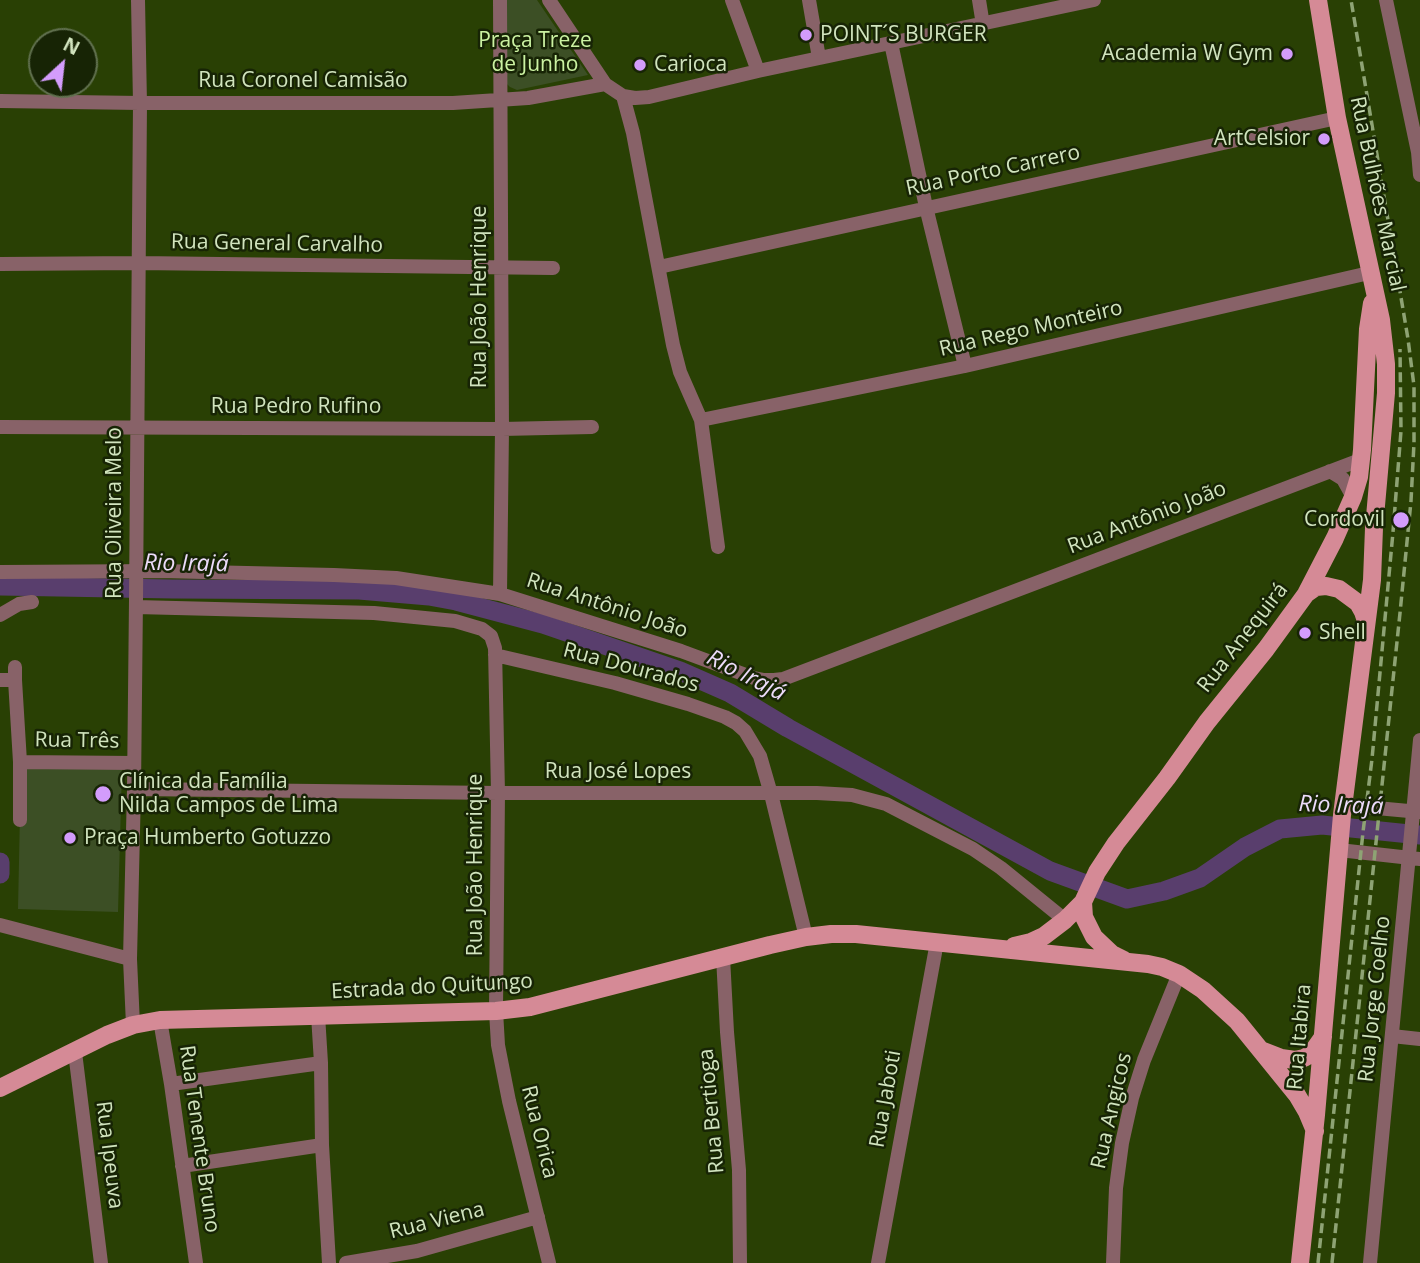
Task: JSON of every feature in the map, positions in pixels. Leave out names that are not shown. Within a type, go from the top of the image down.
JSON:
[{"type":"main road","name":"Rua Bulhões Marcial","points":[[1318,0],[1337,117],[1381,320],[1387,393],[1374,528],[1372,580],[1343,810]]},
{"type":"main road","name":"Rua Anequirá","points":[[1088,892],[1116,843],[1306,594],[1335,538],[1359,477],[1368,329],[1373,292]]},
{"type":"main road","points":[[1306,594],[1316,587],[1339,589],[1358,603],[1366,621]]},
{"type":"main road","name":"Rua Itabira","points":[[1300,1263],[1343,810]]},
{"type":"main road","points":[[1088,892],[1084,917],[1094,937],[1112,954],[1128,962]]},
{"type":"main road","name":"Estrada do Quitungo","points":[[997,948],[1031,942],[1044,936],[1065,920],[1088,892]]},
{"type":"main road","name":"Estrada do Quitungo","points":[[0,1088],[107,1035],[133,1025],[160,1020],[496,1011],[530,1007],[806,937],[856,934],[1162,967],[1203,990],[1237,1021],[1297,1095],[1314,1131]]},
{"type":"main road","points":[[1263,1051],[1281,1058],[1304,1058],[1315,1049],[1323,1037]]},
{"type":"street","name":"Rua Oliveira Melo","points":[[133,1025],[130,959],[136,603],[138,0]]},
{"type":"street","name":"Rua João Henrique","points":[[500,0],[500,594]]},
{"type":"street","points":[[549,0],[605,84],[623,96],[635,98],[1094,0]]},
{"type":"street","points":[[732,0],[758,71]]},
{"type":"street","points":[[809,0],[819,58]]},
{"type":"street","points":[[979,0],[982,25]]},
{"type":"street","points":[[1386,0],[1418,152],[1420,175]]},
{"type":"street","points":[[891,43],[926,207],[965,366]]},
{"type":"street","name":"Rua Coronel Camisão","points":[[0,101],[453,103],[528,98],[605,84]]},
{"type":"street","points":[[623,96],[631,124],[676,358],[701,420],[718,547]]},
{"type":"street","name":"Rua Porto Carrero","points":[[659,267],[1337,117]]},
{"type":"street","name":"Rua General Carvalho","points":[[0,264],[553,268]]},
{"type":"street","name":"Rua Rego Monteiro","points":[[701,420],[965,366],[1369,273]]},
{"type":"street","name":"Rua Pedro Rufino","points":[[0,427],[592,427]]},
{"type":"street","name":"Rua Antônio João","points":[[0,572],[396,578],[500,594],[681,651],[754,678],[783,679],[1360,460]]},
{"type":"street","points":[[1330,471],[1343,479],[1353,497]]},
{"type":"street","points":[[0,615],[19,604],[32,602]]},
{"type":"street","name":"Rua João Henrique","points":[[136,603],[374,613],[455,621],[482,629],[491,636],[495,655],[498,793],[496,1011]]},
{"type":"street","name":"Rua Dourados","points":[[495,655],[615,683],[725,717],[745,731],[760,756],[806,937]]},
{"type":"street","points":[[10,675],[20,762],[20,820]]},
{"type":"street","name":"Rua Jorge Coelho","points":[[1370,1263],[1413,855],[1420,740]]},
{"type":"street","name":"Rua Três","points":[[20,762],[134,763]]},
{"type":"street","name":"Rua José Lopes","points":[[134,789],[852,795],[886,804],[987,858],[1065,920]]},
{"type":"street","points":[[1343,810],[1415,815]]},
{"type":"street","points":[[1339,846],[1413,855]]},
{"type":"street","points":[[2,925],[130,959]]},
{"type":"street","name":"Rua Jaboti","points":[[878,1263],[937,942]]},
{"type":"street","name":"Rua Bertioga","points":[[723,957],[739,1170],[740,1263]]},
{"type":"street","name":"Rua Angicos","points":[[1113,1263],[1116,1188],[1132,1098],[1144,1060],[1179,975]]},
{"type":"street","name":"Rua Orica","points":[[496,1011],[498,1045],[509,1101],[549,1263]]},
{"type":"street","points":[[318,1016],[321,1145],[329,1263]]},
{"type":"street","name":"Rua Tenente Bruno","points":[[160,1020],[196,1263]]},
{"type":"street","points":[[1392,1036],[1420,1039]]},
{"type":"street","name":"Rua Ipeuva","points":[[75,1052],[102,1263]]},
{"type":"street","points":[[171,1084],[321,1063]]},
{"type":"street","points":[[182,1166],[321,1145]]},
{"type":"street","name":"Rua Viena","points":[[346,1263],[417,1251],[538,1217]]},
{"type":"green space","name":"Praça Treze de Junho","points":[[502,0],[537,0],[588,75],[517,90],[510,87],[504,81]]},
{"type":"green space","name":"Praça Humberto Gotuzzo","points":[[21,765],[122,768],[118,912],[18,909]]},
{"type":"waterway","name":"Rio Irajá","points":[[0,586],[359,590],[429,596],[543,624],[680,671],[730,693],[788,728],[1050,871],[1127,899],[1164,891],[1200,878],[1245,847],[1280,829],[1322,825],[1420,835]]},
{"type":"waterway","points":[[0,862],[0,874]]},
{"type":"railway","points":[[1332,1263],[1400,613],[1414,443],[1414,386],[1408,339],[1351,0]]},
{"type":"railway","points":[[1318,1263],[1372,759],[1393,532],[1401,431],[1400,349]]},
{"type":"place","name":"POINT´S BURGER","points":[[806,35]]},
{"type":"place","name":"Academia W Gym","points":[[1287,54]]},
{"type":"place","name":"Carioca","points":[[640,65]]},
{"type":"place","name":"ArtCelsior","points":[[1324,139]]},
{"type":"place","name":"Cordovil","points":[[1401,520]]},
{"type":"place","name":"Shell","points":[[1305,633]]},
{"type":"place","name":"Clínica da Família Nilda Campos de Lima","points":[[103,794]]},
{"type":"place","name":"Praça Humberto Gotuzzo","points":[[70,838]]}]
